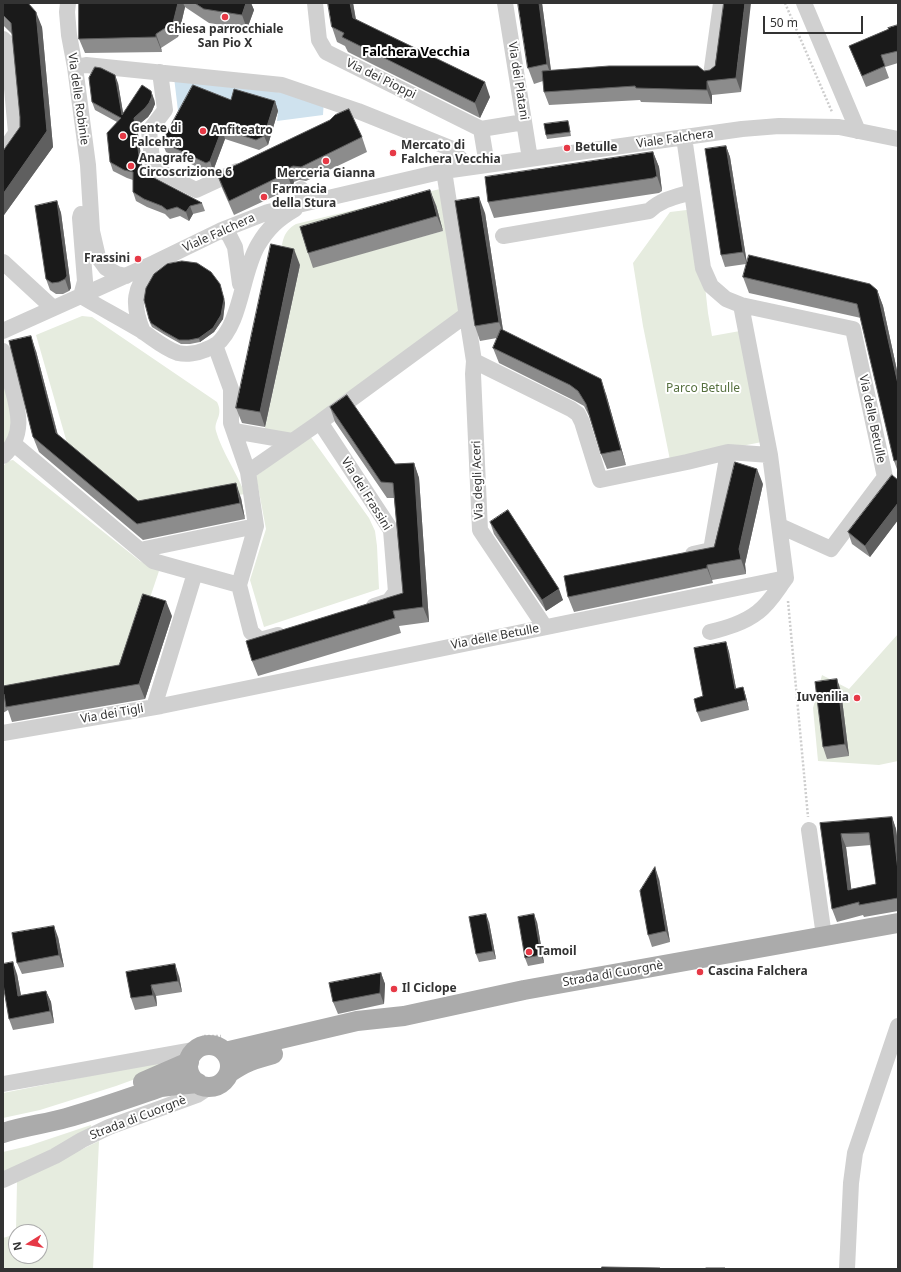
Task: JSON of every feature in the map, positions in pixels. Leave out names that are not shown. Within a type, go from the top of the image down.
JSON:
[{"type":"main road","name":"Strada di Cuorgnè","points":[[225,1052],[357,1021],[404,1016],[524,990],[898,923]]},
{"type":"main road","name":"Strada di Cuorgnè","points":[[229,1073],[253,1059],[358,1032],[404,1016]]},
{"type":"main road","points":[[205,1046],[219,1048],[225,1052],[230,1062],[229,1073],[221,1084],[214,1087],[203,1085],[191,1077],[189,1068],[193,1056],[205,1046]]},
{"type":"main road","name":"Strada di Cuorgnè","points":[[11,1130],[39,1116],[106,1095],[163,1074],[193,1056]]},
{"type":"main road","name":"Strada di Cuorgnè","points":[[11,1130],[41,1125],[68,1118],[161,1088],[177,1085],[203,1085]]},
{"type":"street","name":"Via delle Robinie","points":[[68,3],[67,12],[69,35],[88,165],[92,231],[98,257],[106,268],[117,274],[126,276]]},
{"type":"street","name":"Via dei Pioppi","points":[[315,3],[319,40],[326,52],[481,129]]},
{"type":"street","name":"Via dei Platani","points":[[505,3],[530,160]]},
{"type":"street","points":[[711,75],[721,3]]},
{"type":"street","points":[[804,3],[858,131]]},
{"type":"street","points":[[3,39],[8,44],[16,133],[3,152]]},
{"type":"street","points":[[74,67],[86,65],[282,85],[345,106],[450,148],[468,168]]},
{"type":"street","points":[[160,72],[165,110],[150,131],[154,168],[196,190],[250,165]]},
{"type":"street","points":[[336,119],[345,106]]},
{"type":"street","points":[[487,165],[481,129],[524,122]]},
{"type":"street","name":"Viale Falchera","points":[[3,330],[126,276],[222,230],[268,212],[302,196],[444,171],[742,129],[779,126],[839,127],[898,138]]},
{"type":"street","name":"Via delle Betulle","points":[[684,138],[703,268],[711,286],[726,299],[742,305],[853,329],[885,477],[831,550],[780,526]]},
{"type":"street","name":"Via degli Aceri","points":[[444,171],[474,360],[473,374],[480,530],[545,627]]},
{"type":"street","points":[[503,236],[649,211],[666,200],[692,192]]},
{"type":"street","name":"Via delle Robinie","points":[[81,296],[85,278],[80,218],[82,209],[89,196]]},
{"type":"street","points":[[81,296],[143,332],[163,346],[180,353],[198,353],[215,345],[227,333],[234,316],[250,262],[258,245],[268,230],[302,196]]},
{"type":"street","points":[[222,230],[229,236],[235,247],[241,292]]},
{"type":"street","points":[[3,262],[53,308]]},
{"type":"street","points":[[143,332],[136,307],[138,289],[142,278],[154,263]]},
{"type":"street","points":[[710,632],[734,626],[758,612],[768,602],[786,578],[770,455],[742,305]]},
{"type":"street","points":[[248,472],[320,422],[466,315]]},
{"type":"street","points":[[444,331],[470,342]]},
{"type":"street","points":[[215,345],[231,389],[231,423],[248,472],[256,526],[239,585],[251,632],[260,640],[291,631]]},
{"type":"street","points":[[3,351],[18,409],[19,422],[18,432],[14,444],[3,456]]},
{"type":"street","points":[[474,360],[571,409],[578,414],[582,422],[600,480],[728,452],[770,455]]},
{"type":"street","name":"Via dei Frassini","points":[[320,422],[391,530],[396,592],[389,602],[359,611]]},
{"type":"street","points":[[234,431],[292,442]]},
{"type":"street","points":[[14,444],[153,561],[239,585]]},
{"type":"street","points":[[680,557],[711,550],[728,452]]},
{"type":"street","points":[[140,550],[256,526]]},
{"type":"street","name":"Via dei Tigli","points":[[3,733],[154,707],[195,573]]},
{"type":"street","name":"Via delle Betulle","points":[[154,707],[786,578]]},
{"type":"street","points":[[809,830],[824,936]]},
{"type":"street","points":[[847,1269],[851,1183],[855,1152],[898,1026]]},
{"type":"street","points":[[3,1084],[193,1056]]},
{"type":"street","name":"Strada di Cuorgnè","points":[[3,1180],[55,1156],[82,1140],[109,1127],[197,1095],[203,1085]]},
{"type":"path","points":[[785,3],[833,115]]},
{"type":"path","points":[[786,578],[809,830]]},
{"type":"green space","points":[[440,189],[460,314],[288,436],[264,432],[300,265],[280,256],[283,242],[288,230],[296,224]],"holes":[[[436,206],[443,231],[313,267]]]},
{"type":"green space","name":"Parco Betulle","points":[[695,209],[712,336],[740,331],[762,442],[670,460],[643,326],[633,263],[670,212]]},
{"type":"green space","points":[[82,316],[92,317],[217,402],[219,407],[219,415],[215,427],[216,431],[222,447],[245,494],[142,511],[67,443],[36,335]]},
{"type":"green space","points":[[3,373],[14,428],[3,447]]},
{"type":"green space","points":[[310,436],[369,518],[375,531],[379,589],[264,627],[250,580],[266,529],[256,476]]},
{"type":"green space","points":[[13,460],[140,561],[159,571],[123,678],[3,700],[3,466],[8,461]]},
{"type":"green space","name":"Iuvenilia","points":[[898,634],[898,761],[879,765],[818,761],[813,708],[822,675],[849,689]]},
{"type":"green space","points":[[169,1060],[160,1070],[116,1086],[40,1110],[3,1118],[3,1093]]},
{"type":"green space","points":[[91,1125],[91,1129],[3,1174],[3,1152],[28,1146]]},
{"type":"green space","points":[[99,1141],[93,1269],[3,1269],[3,1238],[8,1236],[8,1264],[48,1264],[48,1224],[16,1224],[17,1181]]},
{"type":"water","points":[[174,77],[324,99],[323,115],[277,121],[278,111],[186,114],[178,111]]},
{"type":"building","points":[[3,3],[28,3],[36,12],[47,131],[3,194],[3,151],[20,127],[20,117],[11,23],[3,15]]},
{"type":"building","points":[[79,3],[178,3],[173,23],[156,34],[156,37],[79,39]]},
{"type":"building","points":[[195,3],[246,3],[242,15],[204,9]]},
{"type":"building","points":[[328,3],[350,3],[353,18],[485,82],[475,103],[342,37],[344,33],[332,27]]},
{"type":"building","points":[[518,3],[539,3],[547,64],[528,68]]},
{"type":"building","points":[[724,3],[745,3],[736,78],[707,81],[707,90],[636,88],[635,86],[544,92],[542,71],[609,66],[698,66],[704,71],[710,70],[715,66]]},
{"type":"building","points":[[898,25],[898,51],[881,55],[885,66],[862,76],[849,46]]},
{"type":"building","points":[[95,67],[101,68],[115,75],[122,115],[142,85],[151,91],[152,96],[149,103],[134,118],[141,171],[202,203],[190,206],[186,212],[177,207],[167,210],[133,192],[133,172],[124,170],[110,162],[107,133],[121,118],[92,102],[89,78]]},
{"type":"building","points":[[193,85],[231,100],[234,89],[275,101],[264,136],[256,140],[222,129],[210,161],[206,163],[162,142]]},
{"type":"building","points":[[349,109],[362,137],[301,167],[293,166],[289,168],[287,173],[229,201],[217,174],[330,120],[335,115]]},
{"type":"building","points":[[568,121],[570,132],[546,135],[544,124]]},
{"type":"building","points":[[726,146],[743,252],[721,255],[705,149]]},
{"type":"building","points":[[653,152],[657,176],[653,178],[488,202],[485,177]]},
{"type":"building","points":[[430,190],[437,216],[308,253],[300,227]]},
{"type":"building","points":[[479,197],[499,322],[475,326],[455,201]]},
{"type":"building","points":[[57,201],[67,276],[59,282],[52,283],[46,279],[35,206]]},
{"type":"building","points":[[271,244],[294,249],[260,412],[236,408]]},
{"type":"building","points":[[749,255],[870,284],[877,290],[898,384],[898,460],[894,461],[857,304],[743,277]]},
{"type":"building","points":[[182,261],[197,263],[211,272],[220,284],[224,299],[221,315],[213,328],[199,338],[189,340],[179,340],[151,323],[144,300],[146,288],[154,274],[167,264]]},
{"type":"building","points":[[501,329],[601,379],[621,450],[601,454],[586,404],[578,391],[570,385],[493,348]]},
{"type":"building","points":[[31,336],[56,433],[138,501],[236,483],[240,503],[137,524],[33,437],[9,341]]},
{"type":"building","points":[[347,395],[395,464],[414,463],[423,607],[393,611],[395,618],[252,661],[246,641],[403,593],[393,483],[381,482],[330,407]]},
{"type":"building","points":[[735,462],[757,469],[739,549],[741,559],[707,565],[707,568],[568,597],[564,576],[714,547]]},
{"type":"building","points":[[892,475],[898,480],[898,503],[865,546],[848,532]]},
{"type":"building","points":[[508,510],[559,589],[542,600],[490,522]]},
{"type":"building","points":[[143,594],[166,601],[139,684],[6,707],[4,694],[3,695],[3,686],[119,665]]},
{"type":"building","points":[[726,642],[735,689],[743,687],[746,700],[697,712],[694,699],[703,696],[694,648]]},
{"type":"building","points":[[837,679],[845,744],[823,747],[815,682]]},
{"type":"building","points":[[892,817],[898,871],[898,898],[859,905],[859,902],[832,909],[820,823]],"holes":[[[869,833],[876,884],[848,890],[841,834]]]},
{"type":"building","points":[[655,867],[666,931],[648,935],[640,891]]},
{"type":"building","points":[[486,914],[493,951],[476,954],[469,917]]},
{"type":"building","points":[[534,914],[541,955],[525,958],[518,917]]},
{"type":"building","points":[[54,926],[59,955],[17,963],[12,933]]},
{"type":"building","points":[[13,962],[18,996],[46,991],[50,1011],[9,1019],[3,984],[3,964]]},
{"type":"building","points":[[175,964],[178,981],[151,985],[153,995],[131,998],[126,972]]},
{"type":"building","points":[[381,973],[380,993],[333,1002],[329,983]]},
{"type":"building","points":[[602,1267],[660,1268],[660,1269],[602,1269]]},
{"type":"building","points":[[725,1268],[725,1269],[706,1269]]},
{"type":"place","name":"Chiesa parrocchiale San Pio X","points":[[225,17]]},
{"type":"place","name":"Anfiteatro","points":[[203,131]]},
{"type":"place","name":"Gente di Falcehra","points":[[123,136]]},
{"type":"place","name":"Betulle","points":[[567,148]]},
{"type":"place","name":"Mercato di Falchera Vecchia","points":[[393,153]]},
{"type":"place","name":"Merceria Gianna","points":[[326,161]]},
{"type":"place","name":"Anagrafe Circoscrizione 6","points":[[131,166]]},
{"type":"place","name":"Farmacia della Stura","points":[[264,197]]},
{"type":"place","name":"Frassini","points":[[138,259]]},
{"type":"place","name":"Iuvenilia","points":[[857,698]]},
{"type":"place","name":"Tamoil","points":[[529,952]]},
{"type":"place","name":"Cascina Falchera","points":[[700,972]]},
{"type":"place","name":"Il Ciclope","points":[[394,989]]},
{"type":"district","name":"Falchera Vecchia","points":[[416,52]]}]
